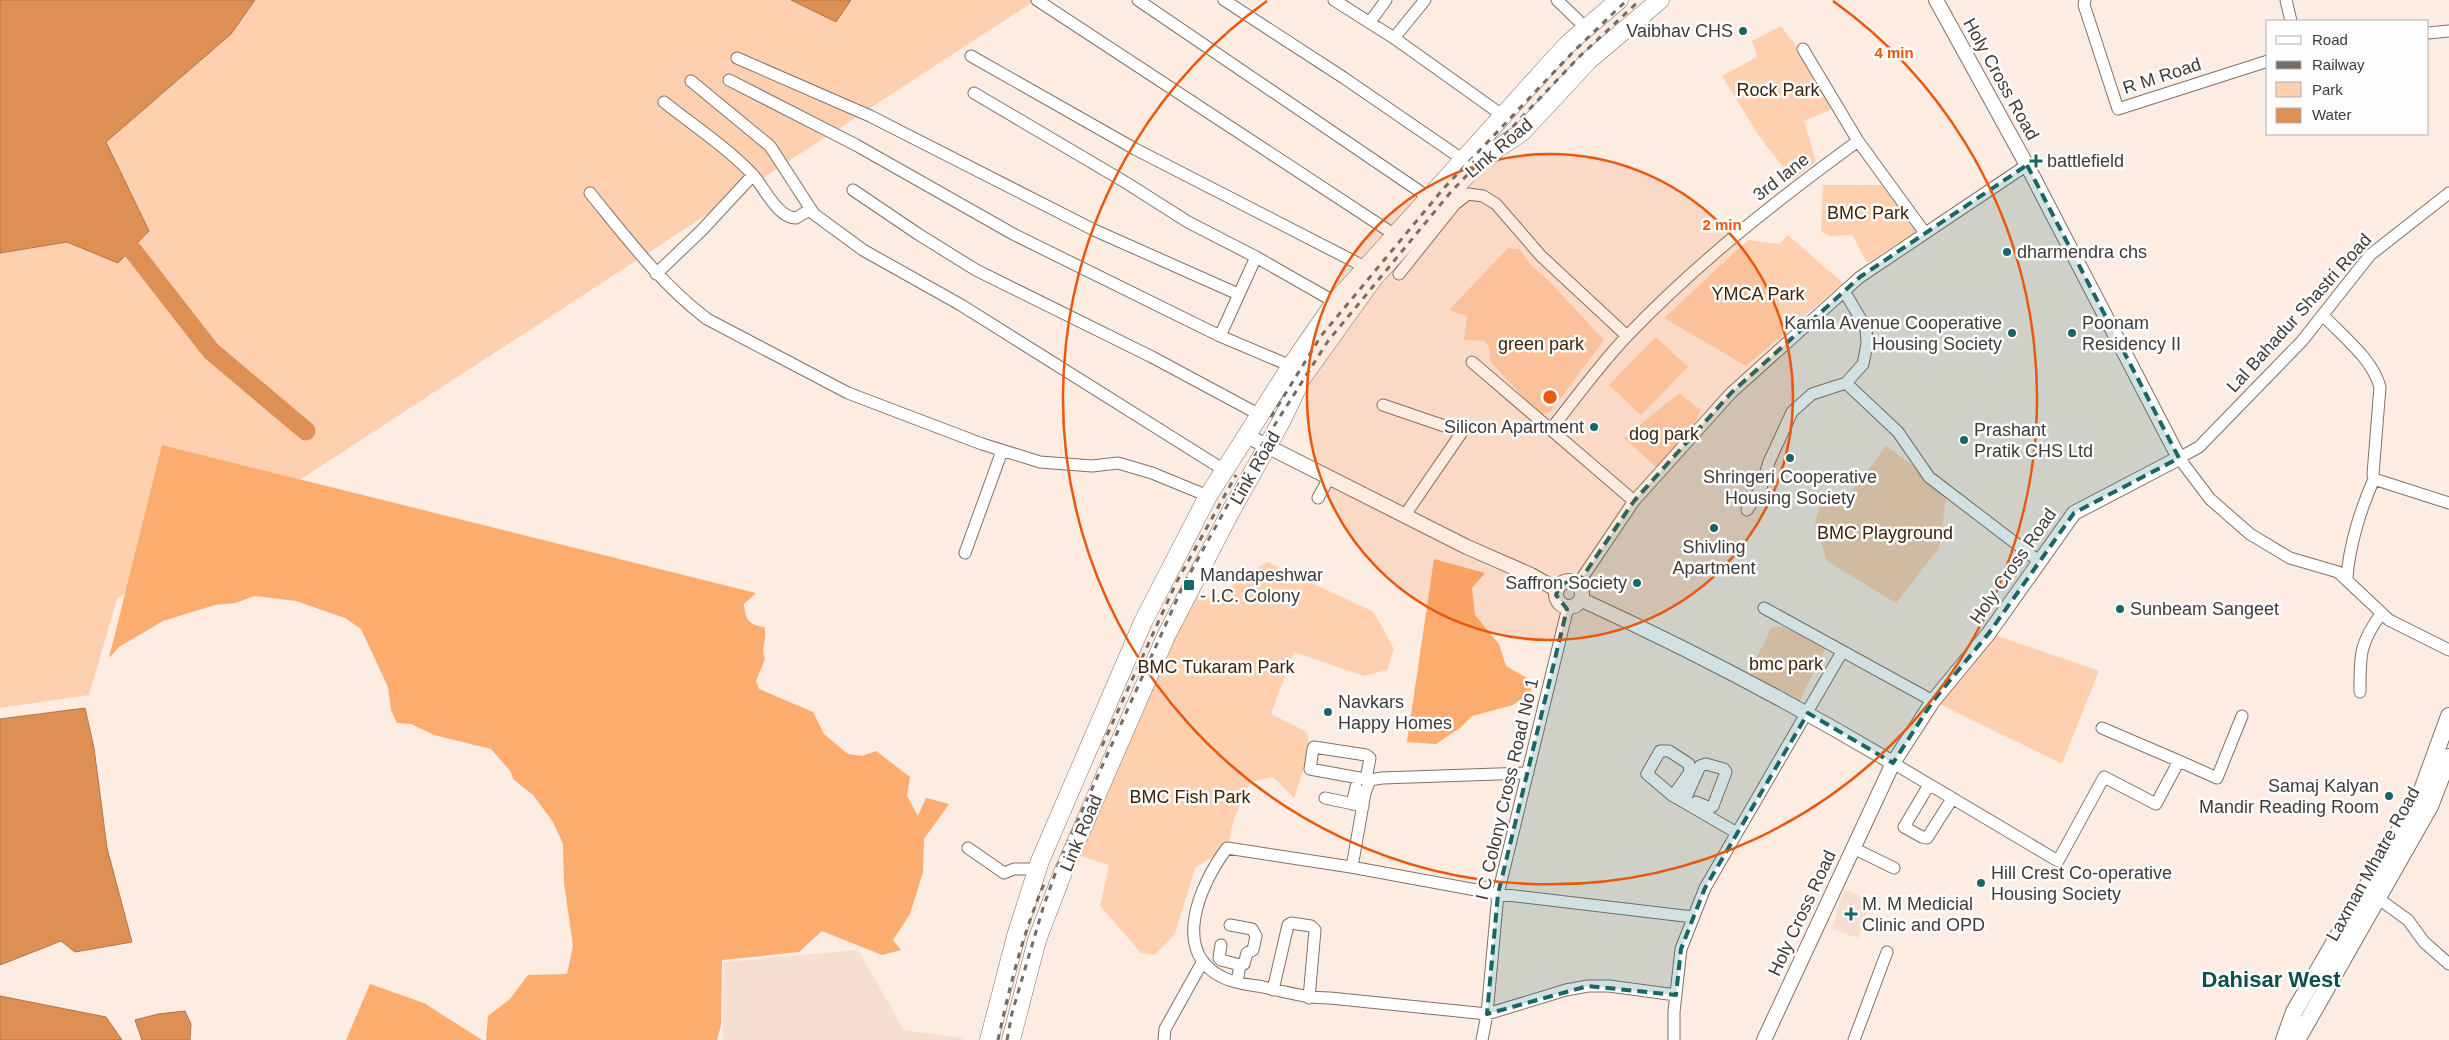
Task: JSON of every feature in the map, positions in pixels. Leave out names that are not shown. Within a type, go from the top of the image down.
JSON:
[{"type":"main road","name":"Link Road","points":[[1011,1040],[1036,940],[1063,872],[1167,634],[1302,378],[1373,279],[1480,160],[1521,133],[1588,61],[1660,0]]},
{"type":"main road","name":"Link Road","points":[[989,1040],[1016,936],[1038,869],[1143,622],[1208,496],[1291,366],[1335,302],[1502,115],[1612,2]]},
{"type":"main road","name":"Laxman Mhatre Road","points":[[2298,1040],[2421,793],[2446,734],[2449,716]]},
{"type":"main road","name":"Laxman Mhatre Road","points":[[2284,1040],[2294,1012],[2430,806],[2449,757]]},
{"type":"street","points":[[1037,0],[1394,235]]},
{"type":"street","points":[[1138,0],[1428,197]]},
{"type":"street","points":[[1224,0],[1344,78],[1462,159]]},
{"type":"street","points":[[1334,0],[1394,38],[1502,115]]},
{"type":"street","points":[[1370,22],[1386,0]]},
{"type":"street","points":[[1394,38],[1425,0]]},
{"type":"street","points":[[1557,0],[1586,28]]},
{"type":"street","name":"Holy Cross Road","points":[[1764,1040],[1893,764],[1933,702],[1989,633],[2074,513],[2179,458],[2027,165],[1936,0]]},
{"type":"street","name":"R M Road","points":[[2085,0],[2084,5],[2118,109],[2266,62]]},
{"type":"street","points":[[2286,0],[2292,20]]},
{"type":"street","points":[[2429,33],[2449,31]]},
{"type":"street","points":[[1803,49],[1858,141],[1925,233]]},
{"type":"street","points":[[971,56],[1135,149],[1365,267]]},
{"type":"street","points":[[737,58],[870,116],[1094,230],[1238,294]]},
{"type":"street","points":[[729,80],[856,146],[1015,235],[1220,336],[1291,366]]},
{"type":"street","points":[[691,81],[770,146],[814,214],[863,250],[961,305],[1224,470]]},
{"type":"street","points":[[974,93],[1188,222],[1256,256],[1335,302]]},
{"type":"street","points":[[664,102],[714,140],[753,176],[785,215],[796,218],[811,210]]},
{"type":"street","name":"3rd lane","points":[[1551,429],[1627,336],[1707,259],[1789,191],[1858,141]]},
{"type":"street","points":[[1578,584],[1634,501],[1731,393],[1860,277],[2027,165]]},
{"type":"street","points":[[656,274],[702,230],[753,176]]},
{"type":"street","points":[[853,190],[976,270],[1152,357],[1260,415]]},
{"type":"street","points":[[590,193],[656,274],[706,320],[832,385],[884,407],[1040,462],[1092,466],[1118,463],[1152,473],[1208,496]]},
{"type":"street","name":"Lal Bahadur Shastri Road","points":[[2179,458],[2199,447],[2302,341],[2370,255],[2449,193]]},
{"type":"street","points":[[1399,274],[1455,204],[1468,194],[1483,196],[1496,204],[1540,256],[1627,336]]},
{"type":"street","points":[[1220,336],[1256,256]]},
{"type":"street","points":[[1747,510],[1761,488],[1769,462],[1792,412],[1812,394],[1846,383],[1863,364],[1867,344],[1866,328],[1844,291]]},
{"type":"street","points":[[2323,315],[2369,362],[2377,377],[2380,388],[2374,479],[2366,498],[2350,553],[2347,578]]},
{"type":"street","points":[[1472,362],[1634,501]]},
{"type":"street","points":[[1846,383],[1898,432],[1930,477],[2040,562]]},
{"type":"street","points":[[1383,405],[1462,432],[1405,515]]},
{"type":"street","points":[[1247,436],[1467,547],[1531,575],[1556,589]]},
{"type":"street","points":[[965,553],[1002,450]]},
{"type":"street","points":[[2179,458],[2210,499],[2250,534],[2290,558],[2331,569],[2347,578],[2389,620],[2449,650]]},
{"type":"street","points":[[1316,496],[1327,476]]},
{"type":"street","points":[[2374,479],[2449,503]]},
{"type":"street","points":[[1565,581],[1578,584],[1583,591],[1582,600],[1576,606],[1568,607],[1557,599],[1556,589],[1565,581]]},
{"type":"street","points":[[1582,600],[1727,670],[1808,713],[2058,861],[2104,777],[2156,804],[2179,761]]},
{"type":"street","name":"I C Colony Cross Road No 1","points":[[1482,1040],[1487,1014],[1498,894],[1568,607]]},
{"type":"street","points":[[1764,608],[1933,702]]},
{"type":"street","points":[[2360,692],[2360,653],[2368,631],[2381,614]]},
{"type":"street","points":[[1674,1040],[1680,949],[1705,888],[1842,652]]},
{"type":"street","points":[[2102,728],[2217,778],[2242,716]]},
{"type":"street","points":[[1358,805],[1368,780],[1370,758],[1366,755],[1314,747],[1311,752],[1310,769],[1368,780],[1528,773]]},
{"type":"street","points":[[1929,785],[1904,827],[1927,838],[1952,799]]},
{"type":"street","points":[[1352,867],[1358,805],[1356,787]]},
{"type":"street","points":[[1673,796],[1685,800],[1737,833]]},
{"type":"street","points":[[1325,798],[1358,805]]},
{"type":"street","points":[[968,848],[1004,873],[1014,869],[1038,869]]},
{"type":"street","points":[[1676,994],[1609,986],[1588,986],[1566,990],[1487,1014],[1330,998],[1310,998],[1228,980],[1203,961],[1195,947],[1193,926],[1200,898],[1213,867],[1228,848],[1352,867],[1498,894],[1693,917]]},
{"type":"street","points":[[1853,848],[1894,868]]},
{"type":"street","points":[[2371,894],[2408,920],[2424,942],[2449,964]]},
{"type":"street","points":[[1273,990],[1288,925],[1292,923],[1311,926],[1315,930],[1310,998]]},
{"type":"street","points":[[1221,946],[1219,958],[1221,960],[1240,965],[1244,964],[1247,953],[1253,950],[1256,936],[1252,929],[1230,925]]},
{"type":"street","points":[[1854,1040],[1887,952]]},
{"type":"street","points":[[1164,1035],[1203,961]]},
{"type":"street","points":[[1237,982],[1240,965]]},
{"type":"highlighted area","points":[[2027,165],[2179,458],[2074,513],[1989,633],[1933,701],[1893,763],[1808,713],[1705,888],[1681,949],[1676,995],[1588,986],[1487,1014],[1498,894],[1567,609],[1556,595],[1561,583],[1579,582],[1634,501],[1731,393],[1860,277]]},
{"type":"shaded area","points":[[162,445],[756,593],[744,604],[745,614],[751,623],[764,627],[765,631],[763,651],[765,659],[756,681],[759,689],[813,712],[824,734],[848,754],[862,756],[876,751],[910,777],[907,796],[918,816],[926,798],[949,804],[924,839],[923,872],[910,914],[893,940],[901,950],[882,955],[822,931],[799,952],[722,960],[721,1025],[717,1040],[486,1040],[488,1016],[510,999],[528,975],[567,974],[573,946],[564,883],[563,844],[553,822],[533,795],[513,779],[511,772],[491,749],[434,735],[411,724],[397,723],[391,710],[388,687],[361,629],[345,618],[296,601],[255,596],[235,603],[215,605],[163,621],[119,647],[109,658]]},
{"type":"shaded area","points":[[1434,559],[1485,573],[1472,588],[1475,615],[1499,644],[1506,666],[1527,678],[1532,692],[1513,705],[1472,716],[1460,728],[1436,744],[1407,742]]},
{"type":"shaded area","name":"M. M Medicial Clinic and OPD","points":[[1844,890],[1871,899],[1859,938],[1832,929]]},
{"type":"shaded area","points":[[858,950],[904,1030],[963,1038],[962,1040],[723,1040],[724,962]]},
{"type":"shaded area","points":[[370,984],[424,1003],[482,1040],[346,1040]]},
{"type":"green space","points":[[255,0],[1036,0],[117,599],[89,695],[0,708],[0,253],[67,242],[119,263],[149,231],[106,142],[231,34]]},
{"type":"green space","name":"Rock Park","points":[[1781,26],[1807,60],[1835,108],[1804,121],[1816,161],[1793,180],[1759,136],[1722,76],[1757,57],[1752,41]]},
{"type":"green space","name":"BMC Park","points":[[1823,185],[1882,185],[1917,231],[1867,263],[1852,235],[1829,236],[1821,231]]},
{"type":"green space","name":"YMCA Park","points":[[1788,235],[1843,283],[1746,366],[1664,318],[1748,240],[1779,244]]},
{"type":"green space","name":"green park","points":[[1508,248],[1519,249],[1533,267],[1547,279],[1604,340],[1551,411],[1543,415],[1535,410],[1490,361],[1490,349],[1484,341],[1464,340],[1467,316],[1449,310]]},
{"type":"green space","points":[[1656,337],[1688,367],[1641,415],[1609,385]]},
{"type":"green space","name":"dog park","points":[[1679,393],[1701,410],[1684,445],[1656,467],[1624,438]]},
{"type":"green space","name":"BMC Playground","points":[[1886,446],[1947,491],[1939,548],[1896,603],[1827,561],[1815,522],[1826,487],[1844,502]]},
{"type":"green space","points":[[1267,562],[1374,612],[1394,649],[1387,670],[1364,676],[1294,652],[1271,714],[1307,732],[1310,751],[1294,798],[1273,777],[1250,782],[1234,819],[1227,848],[1195,868],[1175,934],[1155,955],[1141,953],[1100,906],[1109,865],[1081,856],[1120,749],[1196,590],[1216,603],[1238,580]]},
{"type":"green space","name":"bmc park","points":[[1772,627],[1783,627],[1827,644],[1797,707],[1748,675]]},
{"type":"green space","points":[[1989,633],[2099,671],[2062,764],[1933,701]]},
{"type":"water","points":[[0,0],[255,0],[231,34],[106,142],[149,231],[118,263],[67,242],[0,253]]},
{"type":"water","points":[[791,0],[851,0],[836,22]]},
{"type":"water","points":[[85,708],[94,748],[107,848],[132,942],[75,952],[61,941],[0,965],[0,719]]},
{"type":"water","points":[[0,996],[106,1017],[122,1040],[0,1040]]},
{"type":"water","points":[[185,1011],[191,1024],[190,1040],[142,1040],[135,1020],[158,1014]]},
{"type":"waterway","points":[[116,229],[211,351],[306,431]]},
{"type":"railway","points":[[1271,417],[1321,336],[1444,188],[1574,51],[1627,0]]},
{"type":"railway","points":[[1007,1040],[1012,1013],[1043,908],[1060,860],[1183,586],[1253,459],[1328,341],[1450,193],[1579,57],[1640,0]]},
{"type":"railway","points":[[1102,746],[1176,583],[1236,475]]},
{"type":"railway","points":[[998,1040],[1017,961],[1044,884]]},
{"type":"place","name":"Vaibhav CHS","points":[[1743,31]]},
{"type":"place","name":"battlefield","points":[[2036,161]]},
{"type":"place","name":"dharmendra chs","points":[[2007,252]]},
{"type":"place","name":"Kamla Avenue Cooperative Housing Society","points":[[2012,333]]},
{"type":"place","name":"Poonam Residency II","points":[[2072,333]]},
{"type":"place","name":"Silicon Apartment","points":[[1594,427]]},
{"type":"place","name":"Prashant Pratik CHS Ltd","points":[[1964,440]]},
{"type":"place","name":"Shringeri Cooperative Housing Society","points":[[1790,458]]},
{"type":"place","name":"Shivling Apartment","points":[[1714,528]]},
{"type":"place","name":"Saffron Society","points":[[1637,583]]},
{"type":"place","name":"Mandapeshwar - I.C. Colony","points":[[1189,585]]},
{"type":"place","name":"Sunbeam Sangeet","points":[[2120,609]]},
{"type":"place","name":"Navkars Happy Homes","points":[[1328,712]]},
{"type":"place","name":"Samaj Kalyan Mandir Reading Room","points":[[2389,796]]},
{"type":"place","name":"Hill Crest Co-operative Housing Society","points":[[1981,883]]},
{"type":"place","name":"M. M Medicial Clinic and OPD","points":[[1851,914]]},
{"type":"district","name":"Dahisar West","points":[[2271,979]]},
{"type":"park label","name":"BMC Tukaram Park","points":[[1216,667]]},
{"type":"park label","name":"BMC Fish Park","points":[[1190,797]]}]
